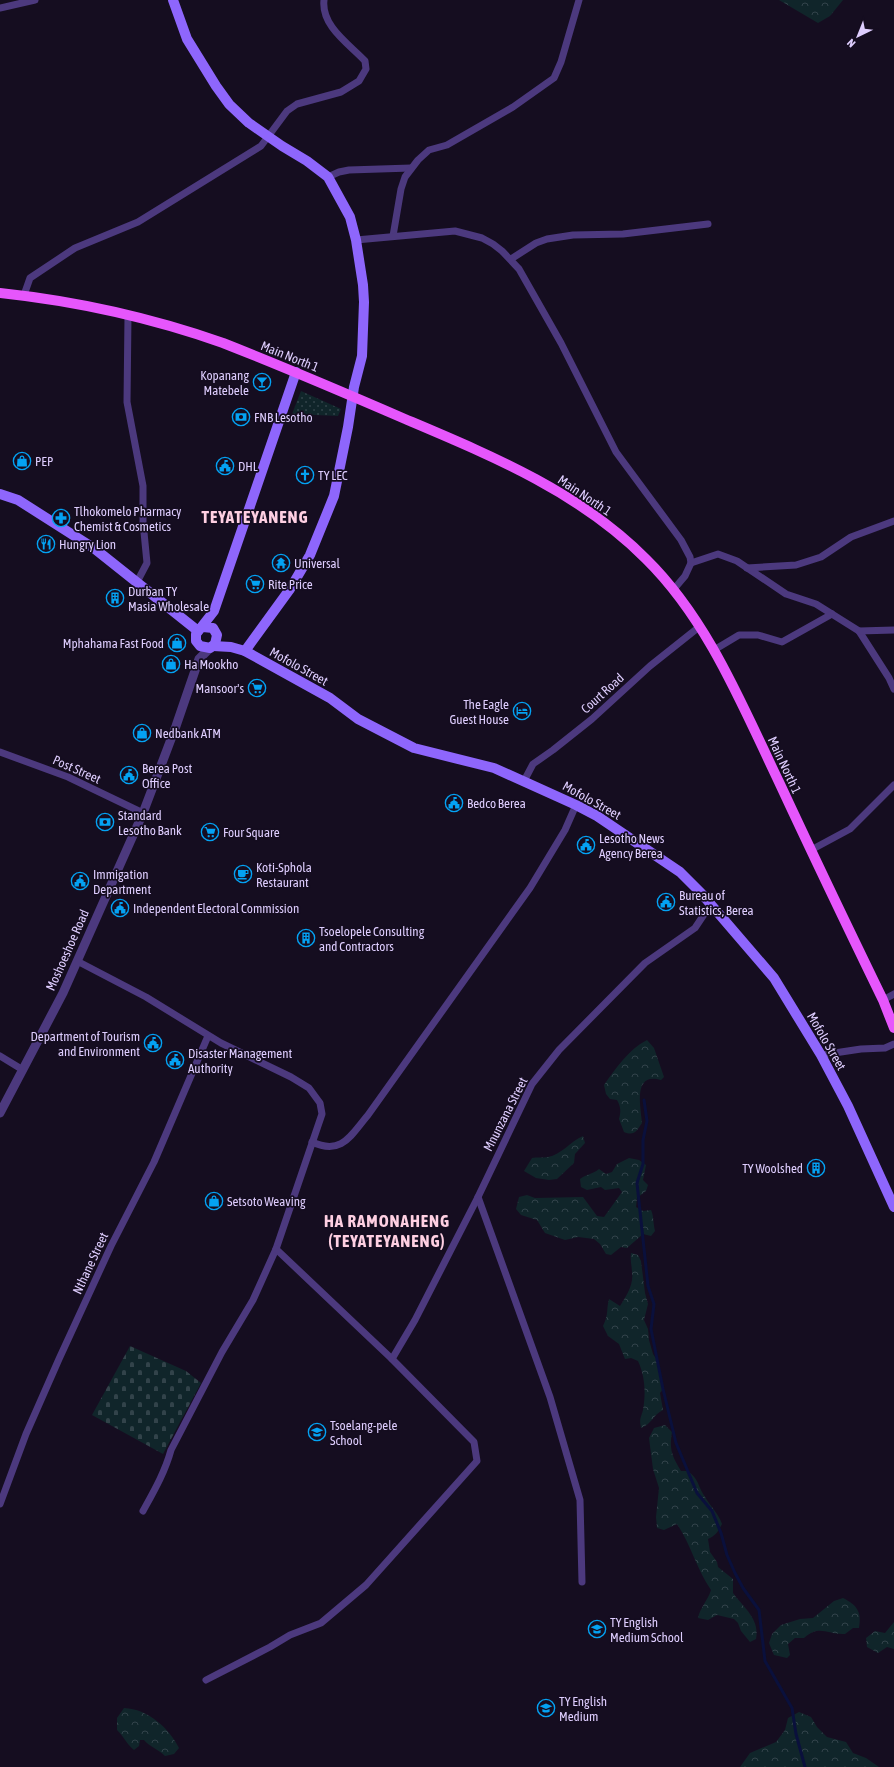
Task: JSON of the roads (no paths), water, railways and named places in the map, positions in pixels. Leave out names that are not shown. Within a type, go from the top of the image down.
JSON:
[{"type":"main road","points":[[173,0],[187,39],[229,104],[249,123],[307,161],[328,177],[350,217],[356,240],[364,302],[362,356],[334,496],[310,555],[290,589],[245,651]]},
{"type":"main road","name":"Main North 1","points":[[0,293],[24,295],[128,316],[195,333],[296,372],[468,446],[545,484],[574,501],[607,525],[646,558],[674,589],[714,650],[883,1000],[894,1028]]},
{"type":"main road","points":[[214,611],[217,641],[211,647],[203,647],[198,643],[196,637],[200,629],[214,611],[237,539],[296,372]]},
{"type":"main road","points":[[0,494],[18,500],[95,549],[200,629],[209,627],[216,633]]},
{"type":"main road","name":"Mofolo Street","points":[[216,633],[231,647]]},
{"type":"main road","name":"Mofolo Street","points":[[211,647],[231,647],[245,651],[330,698],[370,726],[414,748],[494,768],[576,805],[597,816],[680,872],[710,904],[774,978],[821,1055],[848,1106],[894,1206]]},
{"type":"street","points":[[0,8],[34,0]]},
{"type":"street","points":[[24,295],[30,278],[75,248],[138,222],[261,146],[287,111],[296,104],[341,92],[358,81],[366,69],[365,61],[335,30],[325,17],[324,0]]},
{"type":"street","points":[[393,236],[401,189],[411,168],[429,150],[447,144],[513,107],[554,78],[561,62],[579,0]]},
{"type":"street","points":[[328,177],[339,172],[349,170],[411,168]]},
{"type":"street","points":[[511,259],[536,243],[548,239],[573,235],[623,234],[708,224]]},
{"type":"street","points":[[356,240],[455,231],[482,238],[502,250],[511,259],[519,269],[561,343],[616,452],[681,540],[690,557],[691,563],[685,576],[674,589]]},
{"type":"street","points":[[128,316],[127,402],[143,486],[143,522],[147,563],[137,582]]},
{"type":"street","points":[[746,568],[796,565],[821,557],[851,537],[894,521]]},
{"type":"street","points":[[691,563],[718,554],[737,561],[786,594],[816,604],[859,630],[889,678],[894,689]]},
{"type":"street","points":[[714,650],[739,635],[758,636],[782,642],[832,614]]},
{"type":"street","name":"Court Road","points":[[524,781],[533,764],[592,719],[650,666],[699,627]]},
{"type":"street","points":[[859,630],[894,630]]},
{"type":"street","name":"Moshoeshoe Road","points":[[0,1113],[24,1070],[63,993],[143,813],[176,726],[199,659],[198,643]]},
{"type":"street","name":"Moshoeshoe Road","points":[[199,659],[211,647]]},
{"type":"street","name":"Post Street","points":[[0,752],[68,777],[143,813]]},
{"type":"street","points":[[811,850],[850,829],[894,785]]},
{"type":"street","points":[[312,1142],[323,1147],[333,1147],[345,1142],[368,1115],[530,888],[565,830],[576,805]]},
{"type":"street","name":"Mnunzana Street","points":[[392,1359],[415,1320],[478,1197],[532,1084],[559,1050],[645,963],[695,928],[710,904]]},
{"type":"street","points":[[77,961],[146,997],[179,1016],[208,1036],[291,1077],[309,1088],[320,1103],[322,1114],[276,1249],[253,1300],[222,1352],[171,1450],[168,1461],[157,1485],[142,1511]]},
{"type":"street","points":[[883,1000],[894,994]]},
{"type":"street","name":"Nthane Street","points":[[0,1504],[26,1434],[59,1359],[111,1246],[154,1162],[208,1036]]},
{"type":"street","points":[[821,1055],[861,1049],[885,1048],[894,1044]]},
{"type":"street","points":[[0,1056],[24,1070]]},
{"type":"street","points":[[478,1197],[550,1397],[580,1500],[582,1582]]},
{"type":"street","points":[[206,1680],[290,1635],[321,1623],[366,1585],[477,1461],[474,1442],[392,1359],[276,1249]]},
{"type":"waterway","points":[[644,1100],[647,1121],[643,1140],[643,1164],[637,1183],[648,1286],[654,1304],[651,1329],[676,1443],[697,1493],[712,1511],[721,1533],[727,1555],[735,1573],[743,1588],[759,1610],[765,1661],[792,1708],[796,1734],[805,1767]]},
{"type":"place","name":"Kopanang Matebele","points":[[262,382]]},
{"type":"place","name":"FNB Lesotho","points":[[241,417]]},
{"type":"place","name":"PEP","points":[[22,461]]},
{"type":"place","name":"DHL","points":[[225,466]]},
{"type":"place","name":"TY LEC","points":[[305,475]]},
{"type":"place","name":"Tlhokomelo Pharmacy Chemist & Cosmetics","points":[[61,518]]},
{"type":"place","name":"Hungry Lion","points":[[46,544]]},
{"type":"place","name":"Universal","points":[[281,563]]},
{"type":"place","name":"Rite Price","points":[[255,584]]},
{"type":"place","name":"Durban TY Masia Wholesale","points":[[115,598]]},
{"type":"place","name":"Mphahama Fast Food","points":[[177,643]]},
{"type":"place","name":"Ha Mookho","points":[[171,664]]},
{"type":"place","name":"Mansoor's","points":[[257,688]]},
{"type":"place","name":"The Eagle Guest House","points":[[522,711]]},
{"type":"place","name":"Nedbank ATM","points":[[142,733]]},
{"type":"place","name":"Berea Post Office","points":[[129,775]]},
{"type":"place","name":"Bedco Berea","points":[[454,803]]},
{"type":"place","name":"Standard Lesotho Bank","points":[[105,822]]},
{"type":"place","name":"Four Square","points":[[210,832]]},
{"type":"place","name":"Lesotho News Agency Berea","points":[[586,845]]},
{"type":"place","name":"Koti-Sphola Restaurant","points":[[243,874]]},
{"type":"place","name":"Immigation Department","points":[[80,881]]},
{"type":"place","name":"Bureau of Statistics, Berea","points":[[666,902]]},
{"type":"place","name":"Independent Electoral Commission","points":[[120,908]]},
{"type":"place","name":"Tsoelopele Consulting and Contractors","points":[[306,938]]},
{"type":"place","name":"Department of Tourism and Environment","points":[[153,1043]]},
{"type":"place","name":"Disaster Management Authority","points":[[175,1060]]},
{"type":"place","name":"TY Woolshed","points":[[816,1168]]},
{"type":"place","name":"Setsoto Weaving","points":[[214,1201]]},
{"type":"place","name":"Tsoelang-pele School","points":[[317,1432]]},
{"type":"place","name":"TY English Medium School","points":[[597,1629]]},
{"type":"place","name":"TY English Medium","points":[[546,1708]]},
{"type":"district","name":"TEYATEYANENG","points":[[255,517]]},
{"type":"district","name":"HA RAMONAHENG (TEYATEYANENG)","points":[[387,1231]]}]
